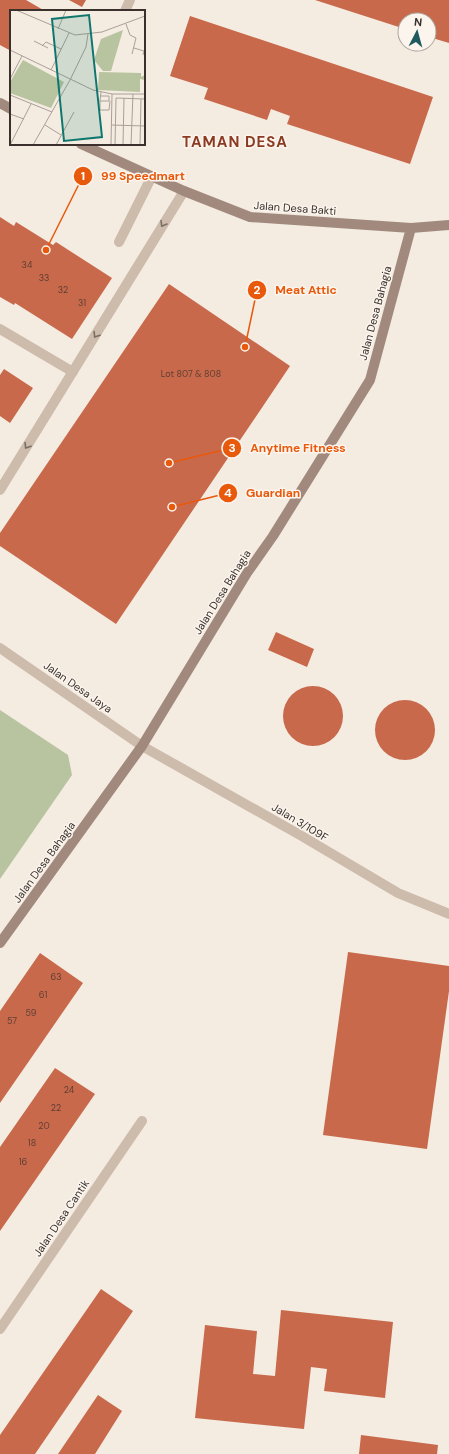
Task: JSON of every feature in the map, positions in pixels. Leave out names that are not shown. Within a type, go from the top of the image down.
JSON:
[{"type":"street","points":[[125,10],[130,0]]},
{"type":"street","points":[[0,103],[10,108]]},
{"type":"street","name":"Jalan Desa Bakti","points":[[83,145],[184,191],[250,217],[411,228],[449,225]]},
{"type":"street","points":[[119,242],[152,176]]},
{"type":"street","points":[[0,490],[184,191]]},
{"type":"street","name":"Jalan Desa Bahagia","points":[[0,943],[142,746],[247,573],[273,536],[370,380],[411,228]]},
{"type":"street","points":[[0,329],[73,372]]},
{"type":"street","name":"Jalan Desa Jaya","points":[[0,648],[142,746]]},
{"type":"street","name":"Jalan 3/109F","points":[[142,746],[300,835],[398,893],[449,914]]},
{"type":"street","name":"Jalan Desa Cantik","points":[[0,1329],[142,1121]]},
{"type":"green space","points":[[0,710],[68,755],[72,775],[0,879]]},
{"type":"building","points":[[0,0],[26,0],[43,10],[10,10],[10,50],[0,45]]},
{"type":"building","points":[[69,0],[86,0],[82,7]]},
{"type":"building","points":[[315,0],[449,0],[449,43],[437,39],[437,12],[397,12],[397,26]]},
{"type":"building","points":[[190,16],[433,97],[410,164],[287,124],[290,116],[271,109],[267,120],[204,99],[208,88],[170,76]]},
{"type":"building","points":[[0,217],[14,226],[16,222],[53,245],[56,242],[112,278],[72,339],[15,303],[14,305],[0,297]]},
{"type":"building","points":[[169,284],[290,366],[116,624],[0,546],[0,533]]},
{"type":"building","points":[[4,369],[33,388],[10,423],[0,416],[0,375]]},
{"type":"building","points":[[276,632],[314,649],[307,667],[268,650]]},
{"type":"building","points":[[307,686],[319,686],[330,691],[338,699],[343,710],[341,728],[330,741],[319,746],[307,746],[296,741],[288,733],[283,722],[283,710],[288,699],[296,691]]},
{"type":"building","points":[[399,700],[411,700],[422,705],[430,713],[435,724],[433,742],[422,755],[411,760],[399,760],[388,755],[380,747],[375,736],[375,724],[380,713],[388,705]]},
{"type":"building","points":[[348,952],[449,966],[449,991],[427,1149],[323,1135]]},
{"type":"building","points":[[40,953],[83,983],[0,1103],[0,1011]]},
{"type":"building","points":[[55,1068],[95,1094],[0,1231],[0,1147]]},
{"type":"building","points":[[101,1289],[133,1311],[35,1454],[0,1454],[0,1435]]},
{"type":"building","points":[[281,1310],[393,1322],[385,1398],[324,1391],[327,1369],[311,1367],[304,1429],[195,1418],[205,1325],[257,1331],[253,1374],[275,1376]]},
{"type":"building","points":[[98,1395],[122,1411],[95,1454],[58,1454]]},
{"type":"building","points":[[361,1435],[438,1445],[437,1454],[359,1454]]},
{"type":"place","name":"99 Speedmart","points":[[46,250]]},
{"type":"place","name":"Meat Attic","points":[[245,347]]},
{"type":"place","name":"Anytime Fitness","points":[[169,463]]},
{"type":"place","name":"Guardian","points":[[172,507]]},
{"type":"district","name":"TAMAN DESA","points":[[235,142]]}]
